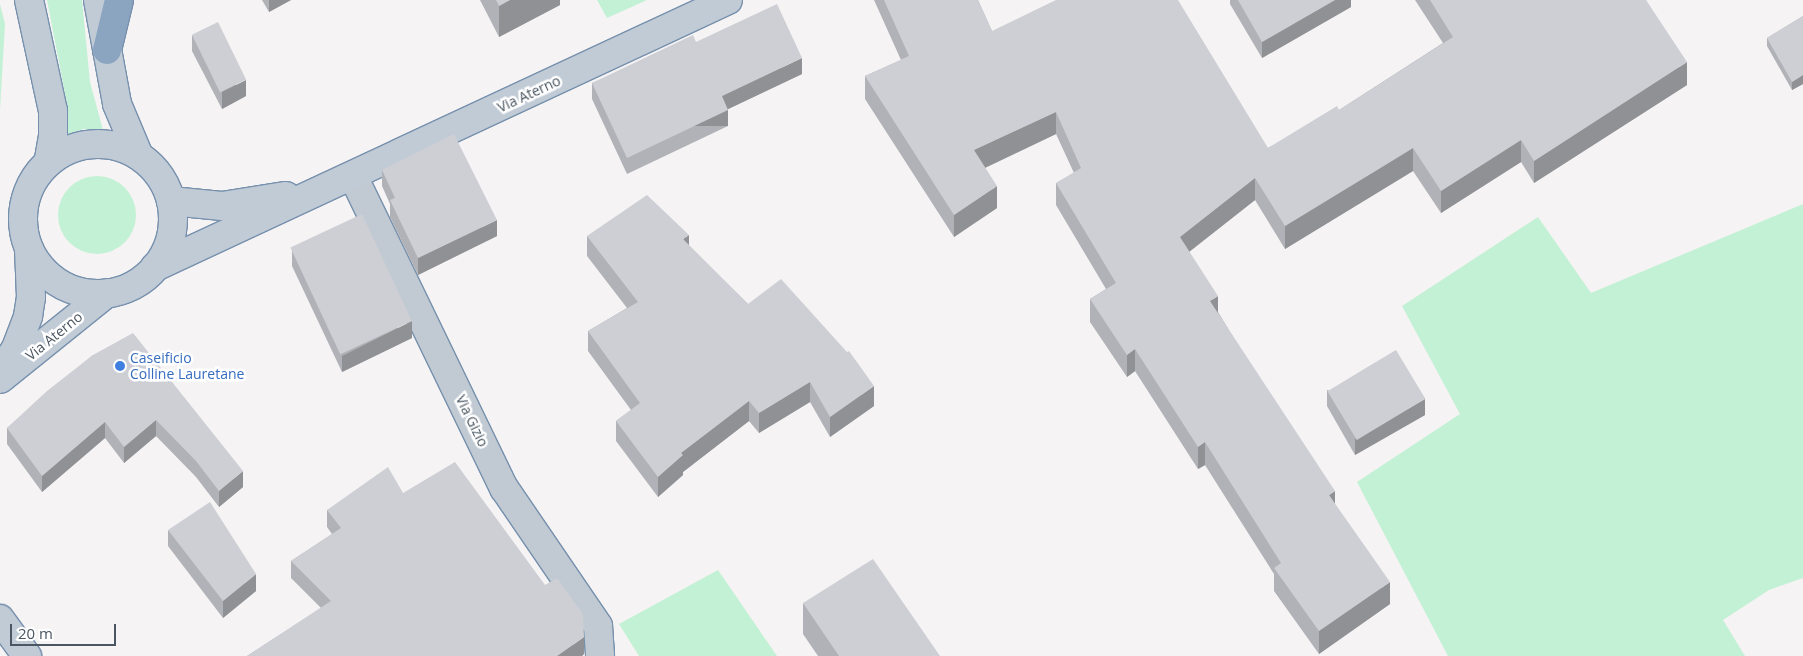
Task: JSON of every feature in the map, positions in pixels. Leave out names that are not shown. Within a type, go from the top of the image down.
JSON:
[{"type":"highway","points":[[107,50],[119,0]]},
{"type":"main road","points":[[29,0],[53,111],[53,136],[48,163]]},
{"type":"main road","points":[[98,0],[117,104],[139,156],[164,183],[171,200],[172,230],[166,250],[155,267],[134,285],[107,293],[75,290],[61,284],[48,275],[30,249],[23,226],[25,203],[33,181],[48,163],[67,150],[90,144],[116,146],[139,156]]},
{"type":"main road","name":"Via Aterno","points":[[155,267],[341,182],[728,0]]},
{"type":"main road","name":"Via Aterno","points":[[171,200],[222,206],[341,182]]},
{"type":"main road","name":"Via Aterno","points":[[0,372],[16,348],[28,316],[31,297],[30,249]]},
{"type":"main road","name":"Via Aterno","points":[[0,379],[107,293]]},
{"type":"main road","points":[[0,619],[28,656]]},
{"type":"street","name":"Via Gizio","points":[[341,182],[504,488],[598,626],[600,656]]},
{"type":"green space","points":[[47,0],[82,0],[90,82],[103,130],[83,129],[64,136],[68,109]]},
{"type":"green space","points":[[597,0],[647,0],[607,18]]},
{"type":"green space","points":[[0,4],[5,24],[0,109]]},
{"type":"green space","points":[[89,176],[105,176],[119,182],[130,193],[136,207],[136,223],[130,237],[119,248],[105,254],[89,254],[75,248],[64,237],[58,223],[58,207],[64,193],[75,182]]},
{"type":"green space","points":[[1803,204],[1803,578],[1769,590],[1723,620],[1745,656],[1448,656],[1357,482],[1460,414],[1402,306],[1538,217],[1591,293]]},
{"type":"green space","points":[[718,570],[777,656],[639,656],[619,624]]},
{"type":"building","points":[[496,0],[510,0],[499,6]]},
{"type":"building","points":[[884,0],[978,0],[992,31],[1056,0],[1178,0],[1268,148],[1337,106],[1339,110],[1453,37],[1430,0],[1646,0],[1687,62],[1534,161],[1521,140],[1441,191],[1413,148],[1285,226],[1255,178],[1180,237],[1218,296],[1210,301],[1335,491],[1329,495],[1390,582],[1319,631],[1274,568],[1281,563],[1205,442],[1198,447],[1135,349],[1127,355],[1090,299],[1116,283],[1056,183],[1081,168],[1056,112],[974,150],[997,186],[954,215],[865,76],[909,56]]},
{"type":"building","points":[[1238,0],[1335,0],[1262,42]]},
{"type":"building","points":[[777,4],[802,58],[722,96],[728,110],[627,158],[592,83],[693,35],[696,42]]},
{"type":"building","points":[[1803,16],[1803,75],[1792,82],[1767,38]]},
{"type":"building","points":[[218,22],[246,80],[220,92],[192,35]]},
{"type":"building","points":[[454,134],[497,220],[418,258],[390,200],[395,198],[382,170]]},
{"type":"building","points":[[647,195],[689,235],[683,239],[748,304],[781,279],[847,352],[849,351],[874,386],[830,417],[810,382],[759,413],[749,401],[681,453],[683,455],[658,477],[616,421],[640,403],[588,331],[638,302],[587,236]]},
{"type":"building","points":[[362,214],[412,321],[340,354],[290,247]]},
{"type":"building","points":[[133,333],[243,471],[219,491],[196,461],[156,420],[124,447],[105,422],[42,476],[7,428],[47,391],[93,355]]},
{"type":"building","points":[[1396,350],[1425,399],[1357,440],[1327,391]]},
{"type":"building","points":[[455,462],[545,585],[557,578],[583,614],[584,637],[557,656],[247,656],[331,601],[291,561],[341,528],[327,510],[388,467],[403,493]]},
{"type":"building","points":[[210,502],[256,574],[223,601],[168,530]]},
{"type":"building","points":[[873,559],[940,656],[839,656],[803,603]]},
{"type":"place","name":"Caseificio Colline Lauretane","points":[[120,366]]}]
